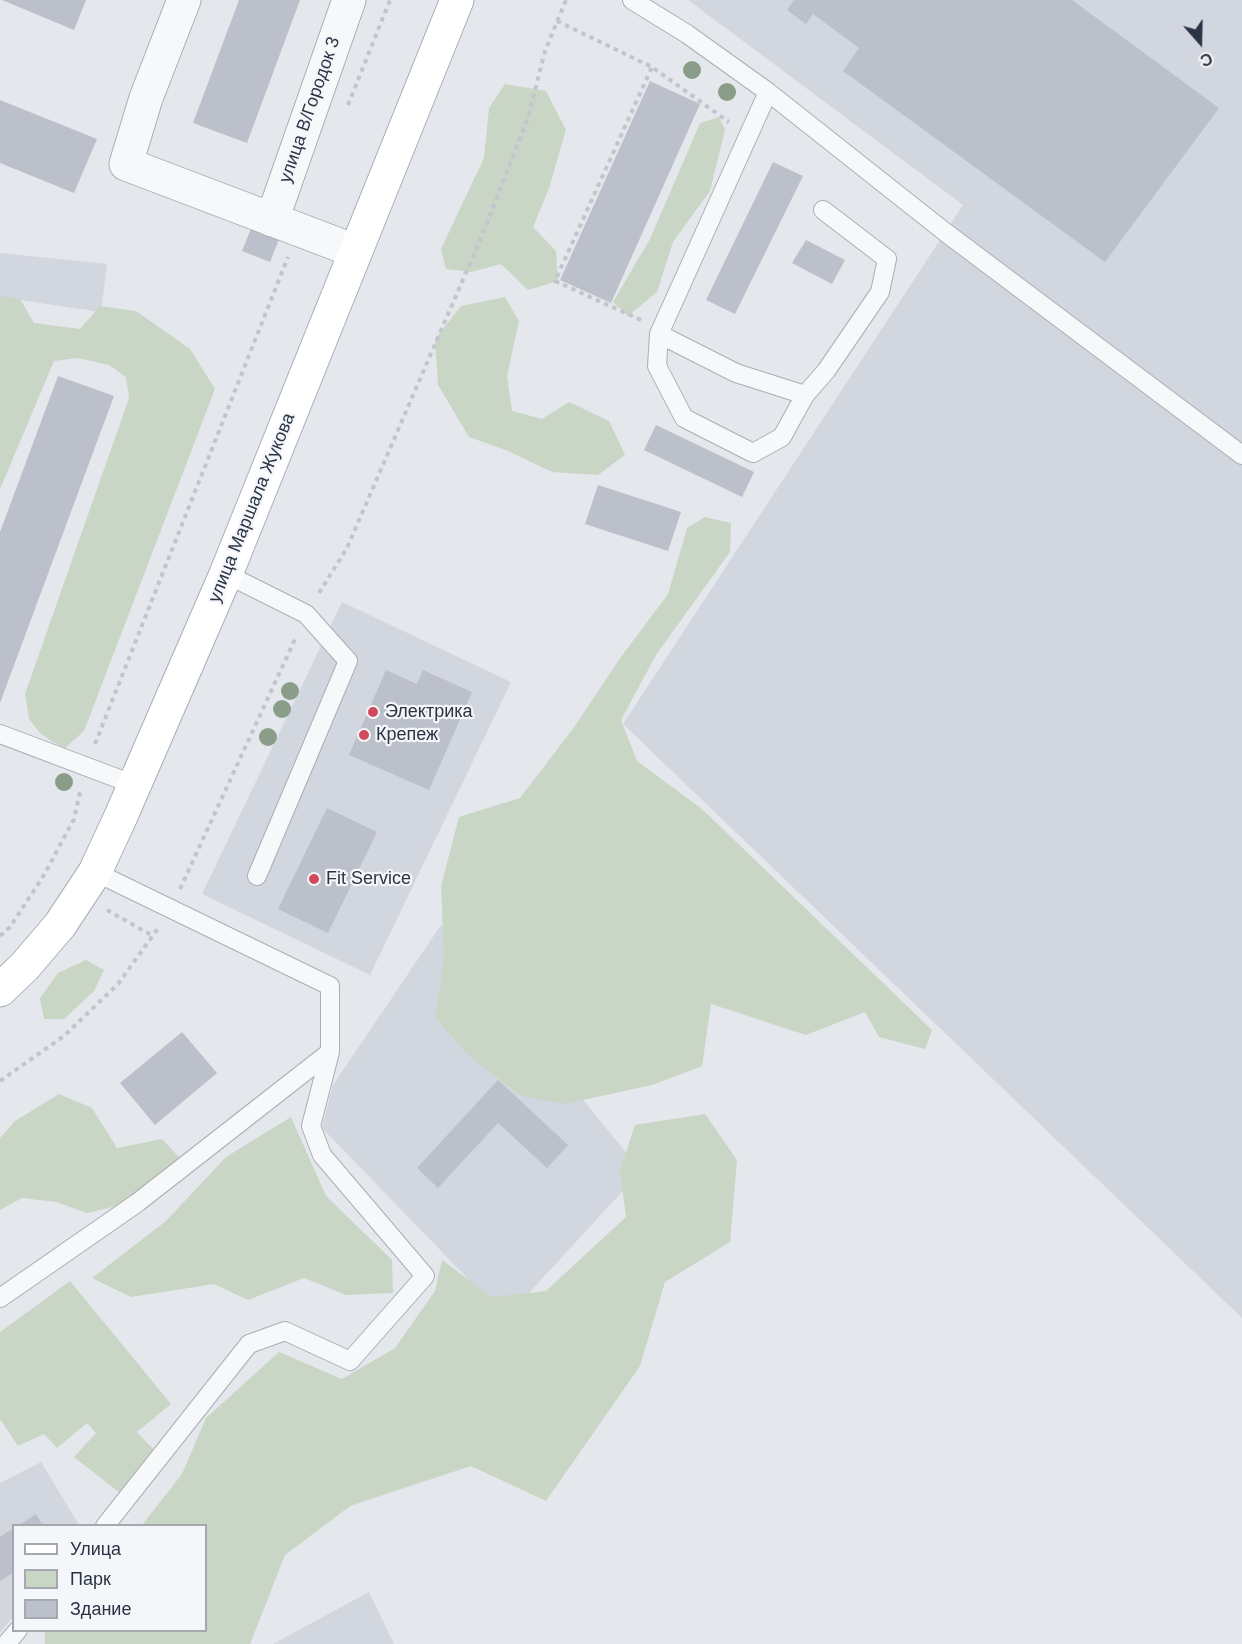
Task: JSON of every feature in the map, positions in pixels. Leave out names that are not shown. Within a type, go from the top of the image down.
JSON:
[{"type":"main road","name":"улица Маршала Жукова","points":[[0,990],[44,946],[95,872],[226,574],[457,0]]},
{"type":"street","points":[[184,0],[146,98],[126,164],[355,251]]},
{"type":"street","name":"улица В/Городок 3","points":[[272,220],[349,0]]},
{"type":"lane","points":[[632,0],[687,34],[768,92],[945,232],[1242,456]]},
{"type":"lane","points":[[768,92],[661,331],[657,366],[684,418],[753,453],[782,437],[805,395],[826,371],[880,292],[887,259],[823,210]]},
{"type":"lane","points":[[661,331],[736,373],[805,395]]},
{"type":"lane","points":[[226,574],[306,614],[348,661],[257,876]]},
{"type":"lane","points":[[0,734],[135,785]]},
{"type":"lane","points":[[95,872],[330,986],[330,1052],[311,1126],[322,1155],[425,1276],[350,1361],[285,1331],[249,1344],[107,1524]]},
{"type":"lane","points":[[0,1298],[137,1203],[330,1052]]},
{"type":"lane","points":[[6,1644],[16,1632]]},
{"type":"path","points":[[346,111],[390,0]]},
{"type":"path","points":[[0,1081],[64,1036],[118,984],[171,910],[306,614],[347,548],[483,231],[528,118],[545,51],[566,0]]},
{"type":"path","points":[[557,21],[652,67],[749,135]]},
{"type":"path","points":[[652,67],[555,281],[661,331]]},
{"type":"path","points":[[0,936],[10,927],[44,874],[74,819],[86,767],[289,256]]},
{"type":"path","points":[[99,905],[153,936]]},
{"type":"shaded area","points":[[688,0],[1242,0],[1242,1318],[623,724],[963,205]]},
{"type":"shaded area","points":[[0,253],[107,264],[101,312],[0,297]]},
{"type":"shaded area","points":[[342,602],[511,682],[370,975],[202,894]]},
{"type":"shaded area","points":[[441,925],[641,1171],[506,1318],[322,1128],[333,1085]]},
{"type":"shaded area","points":[[41,1462],[78,1524],[12,1524],[12,1617],[0,1633],[0,1483]]},
{"type":"shaded area","points":[[369,1592],[394,1644],[273,1644]]},
{"type":"green space","points":[[505,84],[546,91],[566,130],[549,188],[533,227],[556,251],[558,281],[528,290],[501,264],[471,272],[446,269],[441,249],[484,158],[489,108]]},
{"type":"green space","points":[[719,117],[725,130],[710,191],[673,242],[657,292],[628,316],[613,302],[650,239],[700,123]]},
{"type":"green space","points":[[0,296],[20,299],[34,323],[80,329],[100,306],[136,311],[190,349],[215,389],[84,731],[65,748],[40,733],[29,719],[25,694],[129,398],[126,377],[109,365],[78,358],[54,361],[0,489]]},
{"type":"green space","points":[[505,297],[519,321],[507,376],[512,411],[542,419],[569,402],[609,421],[625,455],[598,475],[552,472],[506,450],[469,437],[438,385],[435,339],[461,306]]},
{"type":"green space","points":[[705,517],[731,523],[730,552],[656,655],[621,720],[637,761],[702,809],[932,1030],[925,1049],[879,1037],[865,1012],[806,1035],[711,1004],[702,1066],[652,1085],[564,1104],[521,1096],[468,1055],[435,1017],[444,959],[441,886],[459,817],[520,798],[575,726],[621,657],[668,594],[687,528]]},
{"type":"green space","points":[[86,960],[104,970],[94,991],[64,1019],[44,1019],[40,998],[58,973]]},
{"type":"green space","points":[[59,1094],[92,1108],[117,1148],[162,1139],[179,1157],[129,1203],[87,1213],[56,1202],[22,1198],[0,1210],[0,1138],[15,1121]]},
{"type":"green space","points":[[705,1114],[737,1160],[730,1242],[665,1282],[640,1366],[546,1501],[471,1466],[350,1506],[285,1555],[250,1644],[45,1644],[45,1632],[207,1632],[207,1524],[143,1524],[182,1474],[206,1418],[279,1352],[342,1379],[395,1348],[435,1291],[442,1260],[492,1297],[546,1291],[626,1217],[620,1170],[635,1125]]},
{"type":"green space","points":[[291,1117],[326,1196],[392,1260],[393,1293],[346,1295],[304,1278],[248,1300],[214,1284],[131,1297],[92,1278],[166,1221],[226,1157]]},
{"type":"green space","points":[[70,1281],[171,1404],[137,1432],[154,1450],[120,1493],[74,1457],[96,1433],[87,1423],[57,1448],[44,1434],[18,1446],[0,1419],[0,1332]]},
{"type":"building","points":[[2,0],[86,0],[74,30]]},
{"type":"building","points":[[239,0],[300,0],[247,143],[193,123]]},
{"type":"building","points":[[794,0],[1072,0],[1219,108],[1105,262],[843,71],[859,48],[813,14],[806,24],[787,10]]},
{"type":"building","points":[[650,81],[700,104],[611,303],[560,280]]},
{"type":"building","points":[[0,100],[97,139],[74,193],[0,163]]},
{"type":"building","points":[[773,162],[803,176],[735,314],[706,300]]},
{"type":"building","points":[[254,221],[282,232],[270,262],[242,251]]},
{"type":"building","points":[[806,240],[845,260],[832,284],[792,263]]},
{"type":"building","points":[[58,376],[114,396],[0,703],[0,532]]},
{"type":"building","points":[[656,425],[754,472],[742,497],[644,450]]},
{"type":"building","points":[[598,485],[681,512],[668,551],[585,524]]},
{"type":"building","points":[[386,670],[417,684],[423,670],[472,692],[429,790],[349,755]]},
{"type":"building","points":[[327,808],[377,832],[328,933],[278,909]]},
{"type":"building","points":[[182,1032],[217,1073],[155,1125],[120,1083]]},
{"type":"building","points":[[498,1080],[568,1145],[547,1168],[498,1123],[438,1188],[417,1168]]},
{"type":"building","points":[[36,1514],[42,1524],[21,1524]]},
{"type":"building","points":[[12,1529],[12,1573],[0,1581],[0,1537]]},
{"type":"place","name":"Электрика","points":[[373,712]]},
{"type":"place","name":"Крепеж","points":[[364,735]]},
{"type":"place","name":"Fit Service","points":[[314,879]]}]
